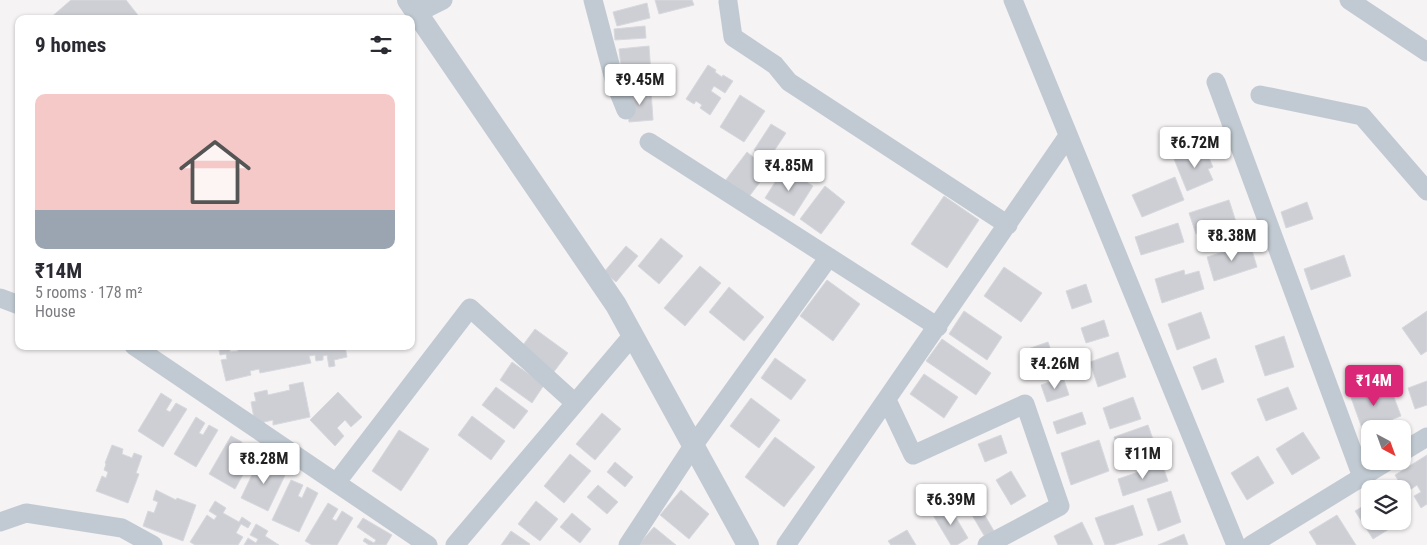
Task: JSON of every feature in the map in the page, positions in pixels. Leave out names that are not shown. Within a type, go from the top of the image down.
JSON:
[{"type":"street","points":[[443,0],[413,6],[616,305],[748,545]]},
{"type":"street","points":[[593,0],[615,83],[626,110]]},
{"type":"street","points":[[729,0],[733,37],[775,65],[789,82],[1008,225]]},
{"type":"street","points":[[1013,0],[1236,545]]},
{"type":"street","points":[[1349,0],[1427,52]]},
{"type":"street","points":[[1216,82],[1362,477]]},
{"type":"street","points":[[1260,95],[1362,116],[1427,190]]},
{"type":"street","points":[[786,545],[1068,136]]},
{"type":"street","points":[[649,142],[938,327]]},
{"type":"street","points":[[628,545],[693,446],[829,257]]},
{"type":"street","points":[[0,298],[15,304]]},
{"type":"street","points":[[336,483],[470,308],[575,403]]},
{"type":"street","points":[[455,545],[632,335]]},
{"type":"street","points":[[140,350],[428,545]]},
{"type":"street","points":[[887,400],[913,456],[1025,404],[1060,506],[987,545]]},
{"type":"street","points":[[1411,447],[1427,438]]},
{"type":"street","points":[[1251,545],[1373,470]]},
{"type":"street","points":[[0,522],[26,513],[122,528],[153,545]]},
{"type":"building","points":[[71,0],[126,0],[138,15],[54,15]]},
{"type":"building","points":[[655,0],[692,0],[694,5],[659,14]]},
{"type":"building","points":[[647,3],[650,18],[617,26],[613,12]]},
{"type":"building","points":[[645,26],[646,38],[615,40],[614,29]]},
{"type":"building","points":[[649,46],[651,74],[622,76],[619,49]]},
{"type":"building","points":[[708,65],[722,77],[723,75],[733,81],[725,93],[714,86],[711,91],[721,98],[710,115],[700,108],[702,105],[696,101],[694,104],[686,99]]},
{"type":"building","points":[[651,91],[653,120],[629,122],[626,93]]},
{"type":"building","points":[[740,95],[765,111],[744,142],[720,127]]},
{"type":"building","points":[[771,124],[786,133],[768,160],[754,150]]},
{"type":"building","points":[[1204,147],[1213,167],[1208,169],[1213,180],[1187,191],[1174,159]]},
{"type":"building","points":[[747,152],[769,170],[748,198],[725,181]]},
{"type":"building","points":[[784,168],[813,186],[794,216],[765,198]]},
{"type":"building","points":[[1175,177],[1184,200],[1142,217],[1132,195]]},
{"type":"building","points":[[825,186],[845,202],[821,234],[800,219]]},
{"type":"building","points":[[944,196],[979,220],[947,268],[911,244]]},
{"type":"building","points":[[1229,200],[1236,222],[1196,234],[1189,213]]},
{"type":"building","points":[[1307,202],[1313,219],[1286,228],[1281,212]]},
{"type":"building","points":[[1178,223],[1184,242],[1141,255],[1135,237]]},
{"type":"building","points":[[661,238],[683,256],[659,284],[638,266]]},
{"type":"building","points":[[1250,244],[1257,267],[1214,281],[1207,257]]},
{"type":"building","points":[[626,246],[638,256],[616,282],[604,272]]},
{"type":"building","points":[[1344,255],[1351,276],[1311,290],[1304,269]]},
{"type":"building","points":[[700,266],[721,283],[685,326],[664,308]]},
{"type":"building","points":[[1004,267],[1042,293],[1021,322],[984,296]]},
{"type":"building","points":[[1184,270],[1185,275],[1199,271],[1204,289],[1162,303],[1155,279]]},
{"type":"building","points":[[827,280],[860,304],[833,341],[800,316]]},
{"type":"building","points":[[1086,284],[1092,302],[1072,309],[1066,291]]},
{"type":"building","points":[[729,287],[764,317],[744,341],[709,312]]},
{"type":"building","points":[[964,311],[1002,337],[987,360],[949,334]]},
{"type":"building","points":[[1427,311],[1427,351],[1421,355],[1402,328]]},
{"type":"building","points":[[1201,312],[1210,338],[1177,350],[1168,324]]},
{"type":"building","points":[[1104,320],[1109,336],[1086,343],[1081,328]]},
{"type":"building","points":[[535,329],[568,353],[553,373],[520,349]]},
{"type":"building","points":[[1284,336],[1294,367],[1265,376],[1255,346]]},
{"type":"building","points":[[942,339],[991,373],[976,395],[926,361]]},
{"type":"building","points":[[1048,342],[1056,365],[1033,373],[1025,350]]},
{"type":"building","points":[[219,350],[346,350],[347,357],[334,360],[335,366],[329,367],[327,355],[323,356],[323,360],[316,361],[315,355],[309,356],[311,363],[260,373],[259,369],[250,371],[251,375],[226,381],[221,360],[227,359],[226,354],[220,355]]},
{"type":"building","points":[[1118,352],[1126,377],[1098,387],[1090,362]]},
{"type":"building","points":[[775,358],[806,380],[791,400],[761,378]]},
{"type":"building","points":[[1216,358],[1224,382],[1202,390],[1193,367]]},
{"type":"building","points":[[512,362],[544,385],[532,403],[500,380]]},
{"type":"building","points":[[924,374],[958,397],[944,418],[910,394]]},
{"type":"building","points":[[1063,377],[1069,395],[1047,402],[1041,385]]},
{"type":"building","points":[[1427,381],[1427,405],[1415,409],[1408,388]]},
{"type":"building","points":[[303,382],[310,417],[273,425],[273,420],[264,422],[265,427],[256,429],[251,402],[256,401],[254,393],[267,390],[268,395],[290,390],[289,385]]},
{"type":"building","points":[[1373,383],[1378,398],[1392,392],[1401,416],[1391,420],[1361,420],[1361,425],[1349,392]]},
{"type":"building","points":[[496,387],[528,411],[514,429],[482,405]]},
{"type":"building","points":[[1288,387],[1297,409],[1266,421],[1257,399]]},
{"type":"building","points":[[338,392],[362,417],[351,427],[345,420],[337,428],[344,436],[335,446],[310,420]]},
{"type":"building","points":[[161,393],[172,400],[166,410],[170,412],[176,403],[187,409],[163,447],[138,431]]},
{"type":"building","points":[[1133,397],[1141,419],[1110,429],[1103,408]]},
{"type":"building","points":[[751,398],[780,420],[759,448],[730,426]]},
{"type":"building","points":[[1082,412],[1086,424],[1057,434],[1053,422]]},
{"type":"building","points":[[602,413],[621,429],[595,460],[576,444]]},
{"type":"building","points":[[472,416],[505,441],[491,460],[458,435]]},
{"type":"building","points":[[196,417],[205,423],[199,433],[203,435],[209,425],[218,430],[196,467],[174,454]]},
{"type":"building","points":[[1148,425],[1157,451],[1123,463],[1114,437]]},
{"type":"building","points":[[399,430],[429,449],[401,491],[372,471]]},
{"type":"building","points":[[1303,432],[1320,458],[1292,475],[1276,449]]},
{"type":"building","points":[[1001,435],[1007,453],[985,462],[978,444]]},
{"type":"building","points":[[231,436],[242,442],[236,453],[240,454],[245,444],[256,451],[235,489],[209,474]]},
{"type":"building","points":[[775,437],[815,467],[784,507],[745,477]]},
{"type":"building","points":[[1099,440],[1109,471],[1071,485],[1061,453]]},
{"type":"building","points":[[112,445],[123,449],[122,454],[132,458],[134,453],[142,456],[136,473],[139,474],[128,503],[96,491],[102,476],[106,478],[108,472],[104,470],[105,463]]},
{"type":"building","points":[[570,454],[591,471],[564,503],[544,486]]},
{"type":"building","points":[[1427,455],[1427,504],[1421,508],[1414,496],[1421,492],[1417,485],[1411,489],[1411,480],[1398,480],[1395,475],[1403,470],[1411,470],[1411,465]]},
{"type":"building","points":[[1258,456],[1274,483],[1247,500],[1231,473]]},
{"type":"building","points":[[260,458],[271,464],[266,474],[270,476],[275,465],[287,471],[268,511],[241,498]]},
{"type":"building","points":[[615,462],[633,477],[625,487],[607,472]]},
{"type":"building","points":[[1162,464],[1168,481],[1123,496],[1118,479]]},
{"type":"building","points":[[1011,471],[1026,496],[1011,505],[996,480]]},
{"type":"building","points":[[291,480],[303,485],[298,496],[302,498],[307,487],[318,493],[299,532],[272,520]]},
{"type":"building","points":[[598,485],[618,502],[607,514],[587,497]]},
{"type":"building","points":[[156,490],[176,500],[177,498],[196,505],[183,541],[143,526],[148,511],[154,513],[158,502],[153,500]]},
{"type":"building","points":[[681,490],[709,514],[689,539],[660,515]]},
{"type":"building","points":[[1171,491],[1181,522],[1158,531],[1147,499]]},
{"type":"building","points":[[215,501],[226,508],[223,513],[239,522],[242,517],[251,523],[248,528],[241,524],[236,533],[243,537],[238,545],[195,545],[190,542],[207,515],[214,520],[217,516],[209,511]]},
{"type":"building","points":[[536,501],[558,519],[540,541],[518,524]]},
{"type":"building","points":[[328,503],[338,509],[332,519],[336,521],[342,511],[353,518],[337,545],[312,545],[305,541]]},
{"type":"building","points":[[1133,505],[1143,535],[1113,545],[1105,545],[1095,518]]},
{"type":"building","points":[[949,506],[968,538],[957,545],[951,545],[933,515]]},
{"type":"building","points":[[1361,507],[1361,520],[1355,511]]},
{"type":"building","points":[[981,509],[994,531],[985,537],[972,515]]},
{"type":"building","points":[[572,513],[591,529],[580,543],[560,527]]},
{"type":"building","points":[[1337,515],[1356,545],[1317,545],[1309,532]]},
{"type":"building","points":[[363,518],[392,535],[386,545],[369,545],[363,541],[365,538],[374,543],[376,540],[357,527]]},
{"type":"building","points":[[1082,522],[1093,545],[1058,545],[1054,536]]},
{"type":"building","points":[[256,524],[268,531],[265,536],[279,545],[244,545],[248,538],[256,543],[258,539],[250,535]]},
{"type":"building","points":[[654,527],[676,545],[638,545]]},
{"type":"building","points":[[907,530],[916,545],[891,545],[888,541]]},
{"type":"building","points":[[1367,530],[1388,530],[1373,539]]},
{"type":"building","points":[[511,531],[530,544],[501,545]]},
{"type":"building","points":[[1184,534],[1188,545],[1158,545]]}]
